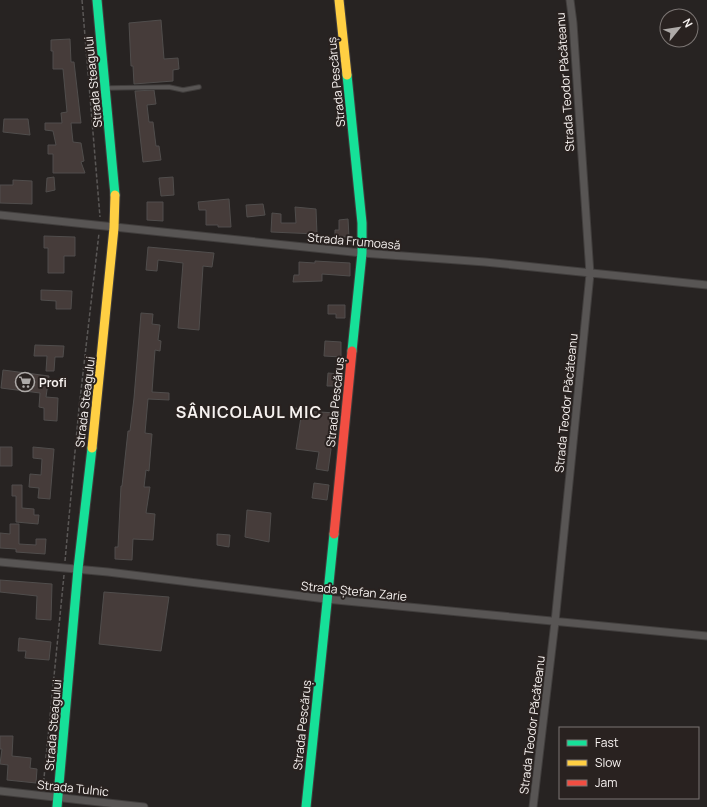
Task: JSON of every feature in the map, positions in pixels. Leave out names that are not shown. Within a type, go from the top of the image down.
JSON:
[{"type":"street","name":"Strada Steagului","points":[[58,802],[78,569],[101,368],[114,228],[115,183],[97,0]]},
{"type":"street","name":"Strada Pescăruș","points":[[306,807],[362,253],[361,216],[339,0]]},
{"type":"street","name":"Strada Teodor Păcăteanu","points":[[533,807],[555,622],[590,274],[573,23],[570,0]]},
{"type":"street","name":"Strada Frumoasă","points":[[0,215],[362,253],[485,262],[707,285]]},
{"type":"street","name":"Strada Ștefan Zarie","points":[[0,562],[78,569],[326,600],[707,636]]},
{"type":"street","name":"Strada Tulnic","points":[[0,791],[42,796],[58,802],[144,807]]},
{"type":"lane","points":[[106,88],[169,87],[183,90],[199,87]]},
{"type":"path","points":[[42,796],[65,568],[79,408],[100,226],[100,202],[82,0]]},
{"type":"building","points":[[161,20],[164,59],[178,58],[179,69],[173,70],[173,81],[134,84],[133,66],[131,66],[129,23]]},
{"type":"building","points":[[70,39],[71,62],[74,62],[81,123],[71,123],[73,142],[81,143],[84,161],[81,162],[85,173],[53,173],[53,154],[48,154],[48,145],[56,145],[53,131],[45,130],[45,123],[62,123],[61,113],[67,112],[63,69],[53,69],[53,51],[51,51],[51,40]]},
{"type":"building","points":[[154,90],[156,104],[147,105],[149,122],[153,122],[156,146],[159,146],[161,160],[143,162],[135,91]]},
{"type":"building","points":[[4,119],[28,119],[30,135],[3,132]]},
{"type":"building","points":[[54,177],[55,190],[46,192],[47,178]]},
{"type":"building","points":[[173,177],[174,195],[161,196],[159,178]]},
{"type":"building","points":[[13,180],[32,181],[32,204],[0,203],[0,185],[13,185]]},
{"type":"building","points":[[229,199],[231,227],[206,225],[206,210],[199,210],[198,202]]},
{"type":"building","points":[[147,202],[163,202],[163,221],[147,220]]},
{"type":"building","points":[[263,204],[265,215],[247,217],[246,205]]},
{"type":"building","points":[[295,207],[316,209],[317,234],[271,232],[272,213],[281,214],[281,223],[296,223]]},
{"type":"building","points":[[348,219],[349,237],[335,237],[335,230],[339,230],[339,220]]},
{"type":"building","points":[[44,236],[75,237],[75,256],[64,256],[64,273],[48,273],[48,248],[44,248]]},
{"type":"building","points":[[148,247],[214,253],[212,267],[203,266],[199,330],[178,328],[183,263],[158,260],[157,271],[146,270]]},
{"type":"building","points":[[315,261],[350,263],[350,276],[322,274],[322,281],[293,282],[294,275],[299,275],[299,262],[315,263]]},
{"type":"building","points":[[41,290],[72,291],[71,309],[56,309],[56,301],[41,300]]},
{"type":"building","points":[[328,305],[345,305],[345,318],[336,318],[336,314],[328,314]]},
{"type":"building","points":[[141,313],[153,314],[152,324],[160,325],[158,340],[161,341],[160,351],[155,350],[152,392],[169,393],[169,400],[148,399],[145,433],[152,434],[149,471],[146,470],[144,487],[150,487],[146,513],[155,514],[153,540],[133,539],[132,560],[115,559],[115,547],[118,547],[121,486],[134,398]]},
{"type":"building","points":[[325,341],[341,342],[341,357],[324,356]]},
{"type":"building","points":[[35,345],[64,346],[63,357],[55,357],[54,371],[46,371],[47,356],[34,356]]},
{"type":"building","name":"Profi","points":[[3,370],[49,376],[46,397],[58,398],[57,421],[44,420],[44,408],[39,407],[40,393],[1,388]]},
{"type":"building","points":[[328,373],[340,374],[340,386],[327,386]]},
{"type":"building","points":[[293,408],[303,409],[303,411],[336,413],[328,471],[316,469],[319,452],[296,449],[301,417],[292,417]]},
{"type":"building","points":[[0,447],[12,447],[12,466],[0,466]]},
{"type":"building","points":[[33,447],[54,449],[50,499],[38,498],[39,488],[29,487],[30,474],[41,475],[42,459],[33,458]]},
{"type":"building","points":[[314,483],[329,485],[327,500],[312,498]]},
{"type":"building","points":[[12,485],[22,485],[22,508],[34,509],[34,515],[39,515],[38,524],[16,522],[16,496],[12,496]]},
{"type":"building","points":[[247,510],[271,513],[269,542],[245,537]]},
{"type":"building","points":[[10,524],[19,524],[19,544],[36,545],[36,539],[46,539],[45,554],[16,552],[16,549],[0,548],[0,533],[10,534]]},
{"type":"building","points":[[217,534],[230,535],[229,547],[217,545]]},
{"type":"building","points":[[0,580],[52,584],[51,620],[36,619],[37,596],[0,592]]},
{"type":"building","points":[[104,592],[169,597],[161,651],[99,644]]},
{"type":"building","points":[[19,638],[51,642],[49,660],[25,658],[26,651],[18,651]]},
{"type":"building","points":[[0,736],[13,736],[12,756],[31,758],[30,768],[37,769],[36,783],[7,780],[8,765],[0,764],[2,749],[0,749]]},
{"type":"traffic: fast","points":[[97,0],[115,195]]},
{"type":"traffic: fast","points":[[347,75],[362,223],[362,253],[352,351]]},
{"type":"traffic: fast","points":[[57,807],[78,569],[92,448]]},
{"type":"traffic: fast","points":[[306,807],[334,534]]},
{"type":"traffic: slow","points":[[339,0],[347,75]]},
{"type":"traffic: slow","points":[[92,448],[114,228],[115,195]]},
{"type":"traffic: jam","points":[[334,534],[352,351]]},
{"type":"place","name":"Profi","points":[[25,382]]},
{"type":"district","name":"SÂNICOLAUL MIC","points":[[249,412]]}]
